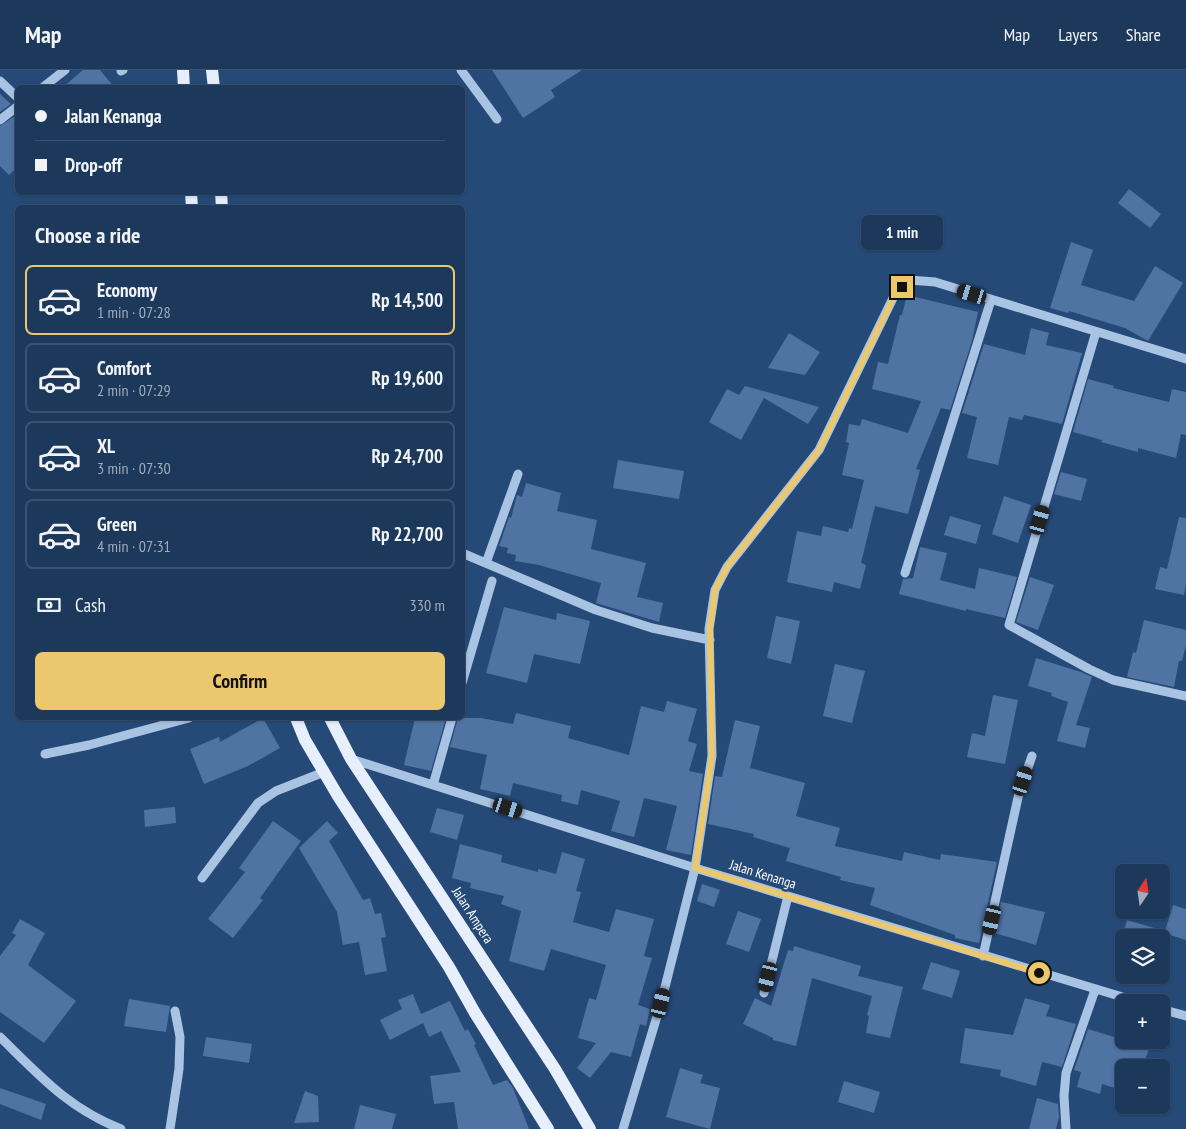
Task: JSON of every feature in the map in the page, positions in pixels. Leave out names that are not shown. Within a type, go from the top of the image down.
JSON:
[{"type":"main road","points":[[183,70],[184,85]]},
{"type":"main road","points":[[212,70],[214,85]]},
{"type":"main road","points":[[297,720],[305,740],[338,796],[448,967],[548,1129]]},
{"type":"main road","name":"Jalan Ampera","points":[[331,720],[351,759],[555,1069],[590,1129]]},
{"type":"street","points":[[46,85],[65,70]]},
{"type":"street","points":[[461,70],[497,119]]},
{"type":"street","points":[[0,81],[15,95]]},
{"type":"street","points":[[0,120],[15,108]]},
{"type":"street","points":[[623,1129],[661,1003],[695,868],[712,756],[710,629],[715,590],[727,567],[819,450],[895,294],[909,280],[935,282],[1186,359]]},
{"type":"street","points":[[905,573],[991,300]]},
{"type":"street","points":[[1096,332],[1009,624],[1114,680],[1186,696]]},
{"type":"street","points":[[486,563],[518,474]]},
{"type":"street","points":[[465,554],[596,610],[652,628],[710,640]]},
{"type":"street","points":[[465,673],[492,581]]},
{"type":"street","points":[[45,754],[89,745],[182,720]]},
{"type":"street","points":[[433,785],[451,720]]},
{"type":"street","points":[[983,956],[1019,793],[1032,756]]},
{"type":"street","name":"Jalan Kenanga","points":[[351,759],[695,868],[1115,995]]},
{"type":"street","points":[[202,878],[258,803],[276,791],[324,772]]},
{"type":"street","points":[[764,993],[788,896]]},
{"type":"street","points":[[1066,1129],[1064,1096],[1066,1073],[1095,990]]},
{"type":"street","points":[[170,1129],[180,1037],[175,1011]]},
{"type":"street","points":[[1170,1012],[1186,1016]]},
{"type":"street","points":[[0,1037],[58,1094],[100,1121],[121,1129]]},
{"type":"building","points":[[83,70],[100,70],[112,85],[66,85]]},
{"type":"building","points":[[492,70],[582,70],[551,90],[555,97],[523,118]]},
{"type":"building","points":[[0,94],[11,104],[0,112]]},
{"type":"building","points":[[15,116],[15,170],[9,175],[0,166],[0,126]]},
{"type":"building","points":[[1129,189],[1161,214],[1150,228],[1118,203]]},
{"type":"building","points":[[1071,242],[1093,250],[1081,285],[1134,301],[1155,266],[1183,283],[1148,341],[1125,328],[1069,311],[1068,313],[1050,308]]},
{"type":"building","points":[[907,295],[978,312],[972,341],[950,410],[941,408],[916,469],[920,470],[908,514],[875,506],[861,563],[866,565],[860,589],[834,582],[832,592],[787,582],[797,531],[821,536],[823,526],[848,532],[849,528],[852,529],[864,480],[842,475],[849,443],[846,442],[849,424],[860,426],[862,419],[908,433],[921,401],[872,389],[878,362],[888,364]]},
{"type":"building","points":[[1031,328],[1049,333],[1046,345],[1082,353],[1062,424],[1024,415],[1022,420],[1009,417],[998,465],[967,458],[977,417],[962,413],[984,344],[1025,355]]},
{"type":"building","points":[[789,333],[820,352],[805,375],[768,368]]},
{"type":"building","points":[[1088,379],[1114,386],[1113,388],[1169,402],[1172,389],[1186,392],[1186,435],[1181,434],[1176,458],[1138,448],[1138,452],[1073,432]]},
{"type":"building","points":[[745,386],[819,407],[808,424],[764,398],[741,440],[709,422],[727,389],[739,395]]},
{"type":"building","points":[[618,460],[684,471],[679,499],[613,488]]},
{"type":"building","points":[[1061,472],[1087,479],[1081,501],[1054,494]]},
{"type":"building","points":[[526,483],[561,493],[557,511],[597,520],[591,549],[646,563],[637,597],[663,603],[659,622],[596,603],[601,583],[539,565],[515,561],[516,555],[507,553],[508,548],[499,546],[509,517],[511,518],[517,495],[522,497]]},
{"type":"building","points":[[1004,496],[1031,505],[1018,543],[992,534]]},
{"type":"building","points":[[950,516],[981,525],[976,544],[944,535]]},
{"type":"building","points":[[1179,517],[1186,518],[1186,584],[1184,595],[1155,589],[1160,567],[1167,569]]},
{"type":"building","points":[[920,547],[947,553],[940,580],[975,589],[979,568],[1017,577],[1005,618],[966,609],[966,611],[899,594],[903,579],[913,578]]},
{"type":"building","points":[[1030,577],[1054,585],[1038,630],[1016,622]]},
{"type":"building","points":[[504,607],[556,620],[557,613],[590,621],[580,664],[534,654],[527,683],[486,673]]},
{"type":"building","points":[[776,616],[800,621],[791,664],[767,658]]},
{"type":"building","points":[[1144,620],[1186,630],[1186,645],[1182,661],[1179,661],[1174,687],[1127,677],[1133,652],[1136,653]]},
{"type":"building","points":[[1036,658],[1092,677],[1076,725],[1090,728],[1085,748],[1057,741],[1068,702],[1051,696],[1052,693],[1028,686]]},
{"type":"building","points":[[835,664],[865,671],[852,723],[823,716]]},
{"type":"building","points":[[993,695],[1018,700],[1005,764],[967,757],[972,733],[985,736]]},
{"type":"building","points":[[667,701],[697,709],[688,741],[697,744],[689,771],[703,774],[691,855],[666,850],[677,806],[644,798],[634,837],[611,831],[620,801],[581,790],[578,805],[561,801],[562,795],[513,783],[510,796],[480,789],[487,755],[450,747],[457,720],[481,718],[513,724],[516,713],[571,726],[568,738],[629,755],[641,706],[664,712]]},
{"type":"building","points":[[259,720],[264,720],[280,748],[248,766],[204,784],[190,749],[219,737],[220,742]]},
{"type":"building","points":[[415,720],[445,720],[431,771],[404,765]]},
{"type":"building","points":[[735,720],[760,726],[750,768],[805,783],[796,816],[840,828],[835,846],[902,861],[904,852],[940,860],[941,854],[997,862],[979,943],[955,938],[955,935],[870,905],[875,888],[840,880],[841,877],[786,861],[790,848],[753,837],[754,834],[708,824],[715,776],[722,777]]},
{"type":"building","points":[[175,807],[176,823],[145,827],[144,810]]},
{"type":"building","points":[[437,808],[464,815],[457,840],[430,832]]},
{"type":"building","points":[[273,821],[301,841],[260,898],[263,900],[233,938],[208,919],[245,872],[239,868]]},
{"type":"building","points":[[327,821],[338,833],[329,841],[363,900],[370,898],[375,914],[381,913],[386,937],[381,938],[387,971],[365,975],[359,942],[343,945],[337,912],[299,848]]},
{"type":"building","points":[[460,844],[502,855],[501,862],[538,872],[538,869],[556,874],[562,852],[585,859],[576,891],[581,892],[573,922],[609,932],[616,909],[654,919],[644,956],[652,958],[638,1005],[650,1009],[646,1026],[640,1024],[631,1057],[611,1052],[590,1078],[577,1068],[596,1043],[578,1038],[589,998],[596,1000],[606,965],[551,949],[544,971],[509,961],[521,911],[501,904],[504,896],[470,888],[471,883],[452,878]]},
{"type":"building","points":[[702,884],[720,890],[714,907],[697,901]]},
{"type":"building","points":[[1001,902],[1045,912],[1036,945],[994,933]]},
{"type":"building","points":[[1173,905],[1186,909],[1186,940],[1170,935],[1170,929],[1166,929]]},
{"type":"building","points":[[738,911],[761,919],[749,952],[726,944]]},
{"type":"building","points":[[20,919],[45,933],[28,965],[76,1001],[44,1043],[0,1012],[0,956],[16,935],[12,933]]},
{"type":"building","points":[[1127,920],[1158,929],[1124,929]]},
{"type":"building","points":[[794,946],[861,966],[858,976],[903,987],[890,1038],[866,1033],[869,1016],[867,1015],[872,996],[812,978],[796,1046],[773,1040],[773,1038],[743,1024],[755,998],[771,1006],[788,950],[793,951]]},
{"type":"building","points":[[931,962],[960,971],[952,998],[922,989]]},
{"type":"building","points":[[413,994],[421,1014],[450,1001],[465,1031],[468,1029],[476,1044],[474,1045],[493,1085],[507,1080],[513,1088],[529,1129],[458,1129],[454,1102],[434,1104],[430,1076],[461,1072],[441,1031],[429,1037],[423,1023],[390,1040],[380,1020],[402,1009],[398,1000]]},
{"type":"building","points":[[1025,998],[1050,1005],[1046,1016],[1076,1024],[1062,1067],[1042,1062],[1036,1086],[1000,1076],[1001,1070],[960,1063],[965,1028],[1013,1035]]},
{"type":"building","points":[[129,999],[170,1006],[166,1032],[124,1026]]},
{"type":"building","points":[[1088,1029],[1115,1037],[1115,1049],[1149,1049],[1145,1059],[1115,1059],[1115,1088],[1102,1084],[1100,1094],[1077,1087],[1081,1072],[1074,1070]]},
{"type":"building","points":[[206,1037],[252,1044],[249,1063],[203,1056]]},
{"type":"building","points":[[680,1068],[703,1075],[700,1083],[720,1088],[710,1129],[666,1117]]},
{"type":"building","points":[[844,1081],[880,1092],[874,1113],[838,1102]]},
{"type":"building","points":[[0,1088],[46,1104],[41,1120],[0,1104]]},
{"type":"building","points":[[305,1091],[318,1096],[319,1122],[294,1123]]},
{"type":"building","points":[[1037,1098],[1058,1104],[1059,1117],[1056,1129],[1029,1129]]},
{"type":"building","points":[[360,1105],[396,1114],[392,1129],[354,1129]]},
{"type":"route","points":[[902,287],[895,294],[819,450],[727,567],[715,590],[710,629],[712,756],[695,868],[1039,973]]}]
